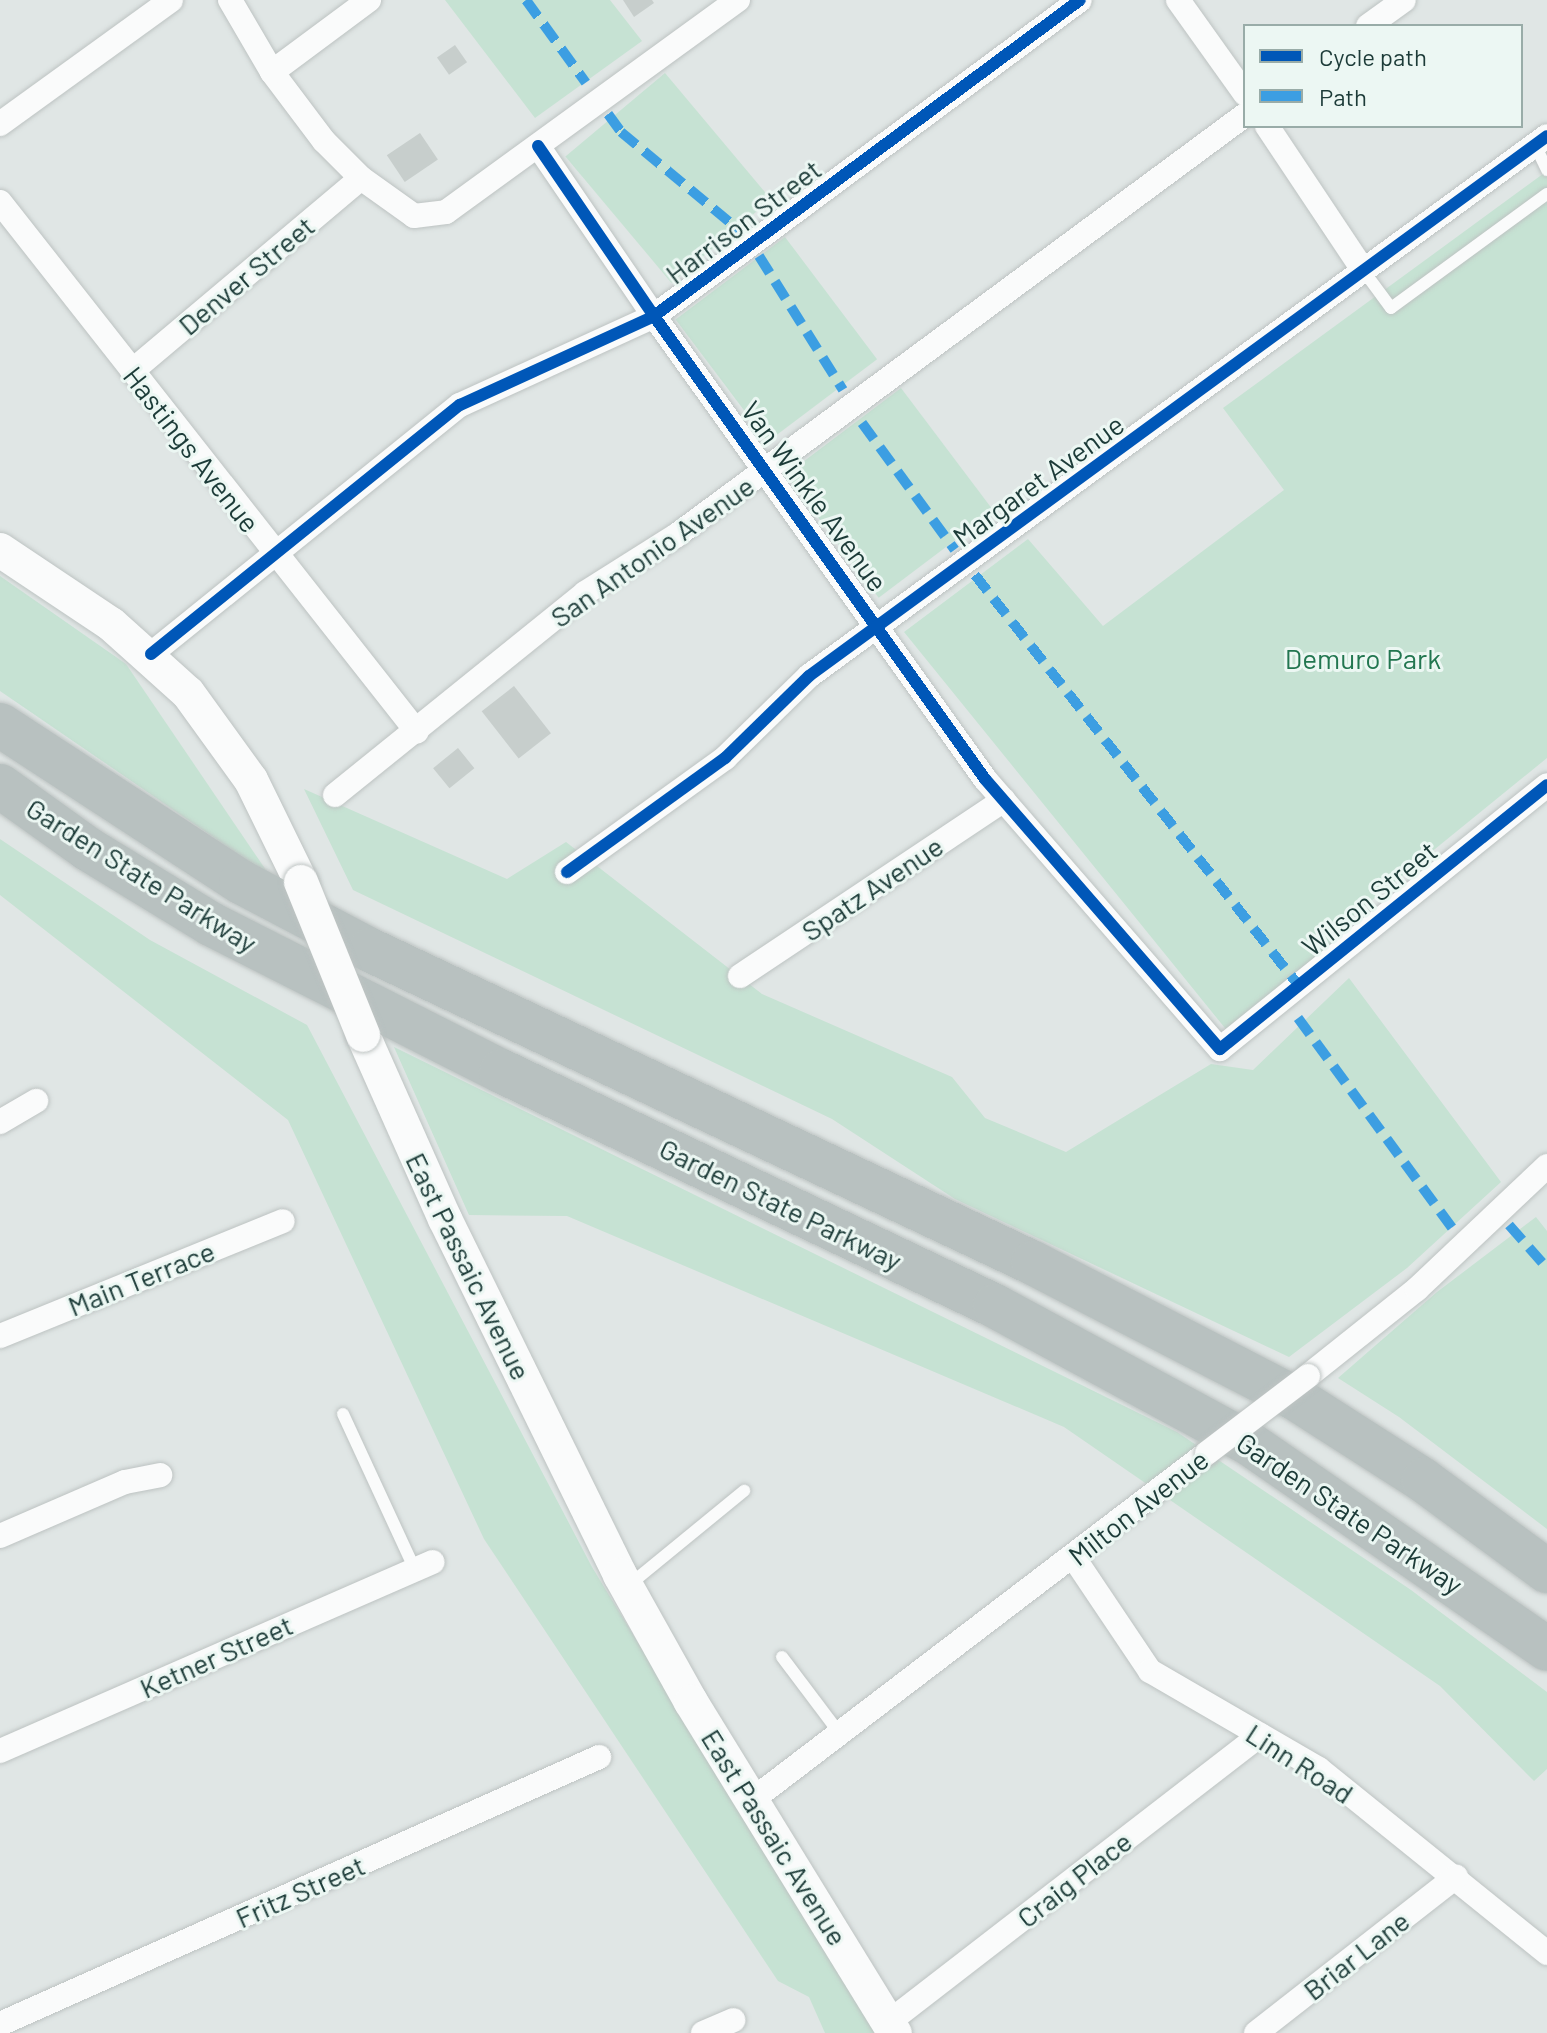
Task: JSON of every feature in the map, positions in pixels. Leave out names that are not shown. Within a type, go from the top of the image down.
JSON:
[{"type":"highway","name":"Garden State Parkway","points":[[0,725],[241,882],[370,950],[980,1237],[1271,1386],[1423,1480],[1547,1571]]},
{"type":"highway","name":"Garden State Parkway","points":[[0,786],[88,849],[211,924],[501,1071],[995,1306],[1247,1442],[1547,1649]]},
{"type":"main road","name":"East Passaic Avenue","points":[[0,550],[151,654],[237,757],[278,827],[363,1035],[445,1219],[627,1587],[752,1800],[892,2028]]},
{"type":"street","points":[[0,124],[171,0]]},
{"type":"street","points":[[230,0],[272,72],[324,141],[361,178],[414,216],[446,212],[738,0]]},
{"type":"street","points":[[272,72],[369,0]]},
{"type":"street","name":"Harrison Street","points":[[151,654],[460,405],[654,316],[1080,0]]},
{"type":"street","points":[[1178,0],[1243,91]]},
{"type":"street","points":[[1371,24],[1404,0]]},
{"type":"street","name":"San Antonio Avenue","points":[[335,795],[417,732],[585,593],[766,470],[1243,116]]},
{"type":"street","points":[[1268,128],[1363,270]]},
{"type":"street","name":"Margaret Avenue","points":[[567,872],[725,758],[809,676],[1541,141]]},
{"type":"street","name":"Van Winkle Avenue","points":[[538,146],[654,316],[1004,800],[1220,1049]]},
{"type":"street","name":"Denver Street","points":[[132,371],[361,178]]},
{"type":"street","name":"Hastings Avenue","points":[[0,202],[273,554],[417,732]]},
{"type":"street","name":"Wilson Street","points":[[1220,1049],[1547,785]]},
{"type":"street","name":"Spatz Avenue","points":[[740,976],[1004,800]]},
{"type":"street","points":[[0,1122],[36,1101]]},
{"type":"street","name":"Milton Avenue","points":[[752,1800],[1074,1558],[1308,1376],[1417,1289],[1547,1166]]},
{"type":"street","name":"Main Terrace","points":[[0,1336],[283,1221]]},
{"type":"street","points":[[0,1536],[125,1482],[160,1475]]},
{"type":"street","name":"Linn Road","points":[[1074,1558],[1150,1671],[1319,1769],[1547,1953]]},
{"type":"street","name":"Ketner Street","points":[[0,1751],[423,1566]]},
{"type":"street","name":"Craig Place","points":[[892,2028],[1260,1735]]},
{"type":"street","name":"Fritz Street","points":[[0,2024],[599,1757]]},
{"type":"street","name":"Briar Lane","points":[[1256,2033],[1456,1877]]},
{"type":"street","points":[[703,2033],[733,2020]]},
{"type":"lane","points":[[1541,141],[1547,170]]},
{"type":"lane","points":[[1363,270],[1391,308],[1547,194]]},
{"type":"lane","points":[[343,1414],[423,1566]]},
{"type":"lane","points":[[627,1587],[744,1491]]},
{"type":"lane","points":[[782,1657],[840,1734]]},
{"type":"green space","points":[[445,0],[610,0],[642,41],[535,118]]},
{"type":"green space","points":[[665,73],[771,199],[671,283],[565,157]]},
{"type":"green space","name":"Demuro Park","points":[[1547,171],[1547,758],[1344,923],[1350,933],[1229,1033],[904,632],[1028,539],[1103,626],[1284,490],[1223,408]]},
{"type":"green space","points":[[785,237],[877,359],[768,442],[676,319]]},
{"type":"green space","points":[[901,388],[994,511],[879,598],[786,475]]},
{"type":"green space","points":[[0,576],[126,664],[270,876],[0,691]]},
{"type":"green space","points":[[304,789],[507,879],[566,842],[762,994],[952,1077],[985,1118],[1066,1152],[1211,1064],[1253,1070],[1349,978],[1501,1182],[1407,1268],[1289,1357],[955,1199],[832,1119],[353,890]]},
{"type":"green space","points":[[0,839],[150,940],[307,1025],[592,1567],[875,2033],[825,2033],[809,1997],[778,1981],[484,1539],[288,1120],[0,895]]},
{"type":"green space","points":[[394,1047],[1177,1432],[1411,1590],[1547,1692],[1547,1769],[1534,1781],[1440,1686],[1064,1427],[567,1216],[469,1215]]},
{"type":"green space","points":[[1536,1217],[1547,1231],[1547,1529],[1399,1417],[1338,1378],[1437,1292]]},
{"type":"building","points":[[623,0],[652,0],[654,3],[634,17]]},
{"type":"building","points":[[455,45],[467,62],[449,75],[437,58]]},
{"type":"building","points":[[420,133],[438,160],[405,182],[387,155]]},
{"type":"building","points":[[514,686],[551,733],[519,759],[482,711]]},
{"type":"building","points":[[458,748],[474,768],[449,788],[433,768]]},
{"type":"marked path","points":[[526,0],[586,83]]},
{"type":"marked path","points":[[608,114],[621,132],[739,230]]},
{"type":"marked path","points":[[759,256],[843,390]]},
{"type":"marked path","points":[[862,423],[955,550]]},
{"type":"marked path","points":[[975,575],[1299,986]]},
{"type":"marked path","points":[[1298,1018],[1456,1233]]},
{"type":"marked path","points":[[1509,1225],[1547,1268]]},
{"type":"cycle path","points":[[151,654],[460,405],[654,316],[1080,0]]},
{"type":"cycle path","points":[[567,872],[725,758],[809,676],[1547,136]]},
{"type":"cycle path","points":[[538,146],[654,316],[985,779],[1220,1049],[1547,785]]}]
